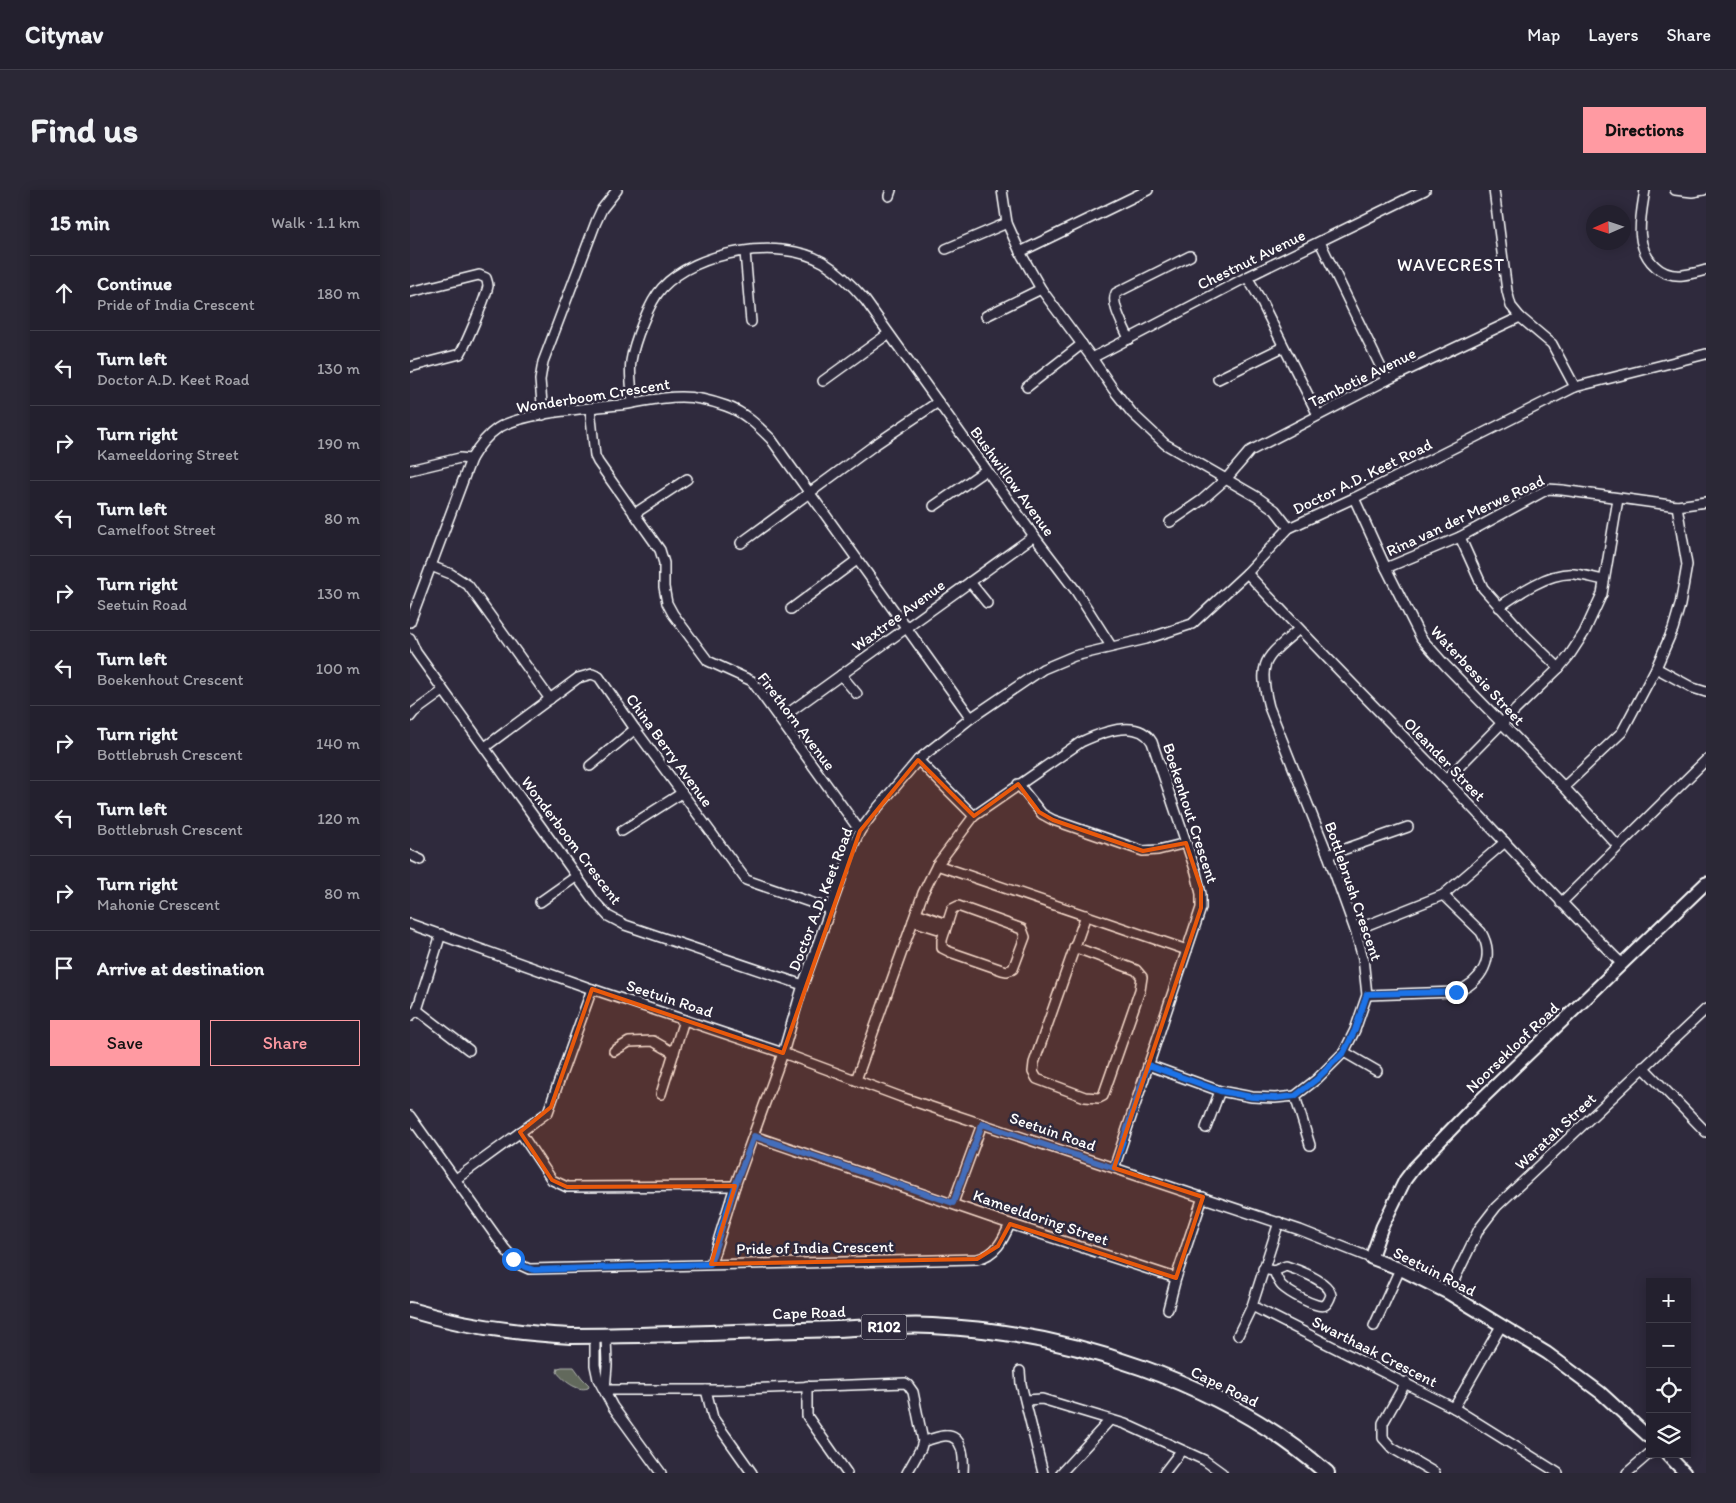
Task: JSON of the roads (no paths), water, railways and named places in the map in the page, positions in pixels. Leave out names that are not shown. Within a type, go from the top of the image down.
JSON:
[{"type":"main road","name":"Cape Road","points":[[410,1310],[461,1324],[529,1334],[600,1336],[930,1326],[1005,1333],[1048,1340],[1122,1360],[1169,1378],[1222,1403],[1253,1418],[1327,1473]]},
{"type":"street","points":[[543,415],[540,380],[543,362],[596,222],[602,209],[617,190]]},
{"type":"street","points":[[1002,190],[1007,223],[1020,252],[1041,289],[1113,389],[1148,429],[1165,444],[1258,497],[1275,510],[1289,528]]},
{"type":"street","points":[[1020,252],[1148,190]]},
{"type":"street","name":"Chestnut Avenue","points":[[1092,358],[1247,277],[1425,190]]},
{"type":"street","points":[[1494,190],[1507,291],[1512,306],[1520,317],[1552,344],[1575,386]]},
{"type":"street","points":[[1645,190],[1640,233],[1643,251],[1649,261],[1659,270],[1673,274],[1682,275],[1706,270]]},
{"type":"street","points":[[1674,190],[1692,192],[1704,190]]},
{"type":"street","points":[[946,249],[1007,223]]},
{"type":"street","points":[[1320,242],[1386,380]]},
{"type":"street","name":"Bushwillow Avenue","points":[[633,403],[631,360],[651,304],[662,288],[675,277],[704,260],[745,252],[780,250],[807,256],[822,262],[838,272],[856,290],[1076,591],[1111,646]]},
{"type":"street","points":[[745,252],[751,322]]},
{"type":"street","points":[[1130,339],[1114,305],[1116,293],[1190,256]]},
{"type":"street","points":[[410,292],[476,276],[486,278],[488,287],[466,346],[460,354],[410,367]]},
{"type":"street","points":[[1247,277],[1318,415]]},
{"type":"street","points":[[986,316],[1041,289]]},
{"type":"street","name":"Tambotie Avenue","points":[[1170,522],[1202,500],[1227,478],[1250,451],[1386,380],[1520,317]]},
{"type":"street","points":[[822,381],[888,334]]},
{"type":"street","points":[[1027,387],[1082,344]]},
{"type":"street","points":[[1218,379],[1283,347]]},
{"type":"street","name":"Doctor A.D. Keet Road","points":[[710,1264],[735,1186],[782,1053],[803,985],[860,831],[918,760],[971,718],[1043,669],[1074,656],[1146,639],[1192,624],[1247,573],[1289,528],[1354,498],[1575,386],[1706,354]]},
{"type":"street","name":"Wonderboom Crescent","points":[[410,622],[470,459],[481,443],[498,428],[520,420],[543,415],[681,397],[695,398],[733,409],[754,422],[771,439],[971,718]]},
{"type":"street","points":[[742,543],[810,492],[938,402]]},
{"type":"street","name":"Firethorn Avenue","points":[[590,408],[595,456],[662,556],[664,588],[667,603],[673,614],[708,661],[752,682],[860,831]]},
{"type":"street","points":[[410,470],[460,458],[470,459]]},
{"type":"street","points":[[934,506],[986,470]]},
{"type":"street","points":[[634,514],[687,478]]},
{"type":"street","name":"Rina van der Merwe Road","points":[[1386,568],[1460,537],[1548,490],[1562,490],[1677,506],[1706,502]]},
{"type":"street","name":"Waterbessie Street","points":[[1354,498],[1421,638],[1617,845]]},
{"type":"street","points":[[1446,780],[1559,668],[1584,633],[1602,594],[1618,499]]},
{"type":"street","points":[[1564,787],[1622,732],[1656,668],[1674,629],[1687,566],[1677,506]]},
{"type":"street","name":"Waxtree Avenue","points":[[780,719],[1034,536]]},
{"type":"street","points":[[1460,537],[1483,588],[1559,668]]},
{"type":"street","points":[[791,609],[857,560]]},
{"type":"street","points":[[431,566],[451,574],[468,585],[550,699]]},
{"type":"street","name":"Oleander Street","points":[[1247,573],[1299,630],[1622,964]]},
{"type":"street","points":[[1499,606],[1519,592],[1558,576],[1572,574],[1604,580]]},
{"type":"street","points":[[970,582],[987,603]]},
{"type":"street","name":"Bottlebrush Crescent","points":[[1295,1096],[1317,1079],[1344,1052],[1355,1030],[1367,994],[1363,958],[1355,930],[1328,855],[1269,707],[1265,691],[1263,675],[1265,664],[1270,654],[1299,630]]},
{"type":"street","name":"Wonderboom Crescent","points":[[410,638],[416,652],[443,691],[600,909],[616,921],[803,985]]},
{"type":"street","points":[[1656,668],[1693,688],[1706,692]]},
{"type":"street","name":"China Berry Avenue","points":[[485,747],[578,678],[595,675],[603,681],[635,729],[746,880],[830,909]]},
{"type":"street","points":[[841,675],[857,694]]},
{"type":"street","points":[[410,717],[443,691]]},
{"type":"street","points":[[590,766],[635,729]]},
{"type":"street","name":"Boekenhout Crescent","points":[[856,1080],[923,893],[937,865],[974,816],[1081,742],[1099,733],[1124,729],[1137,730],[1149,737],[1152,742],[1202,894],[1201,908],[1114,1168]]},
{"type":"street","points":[[918,760],[974,816]]},
{"type":"street","points":[[1561,903],[1617,845],[1706,760]]},
{"type":"street","points":[[1018,784],[1039,812],[1053,820],[1143,851],[1158,850],[1186,843]]},
{"type":"street","points":[[622,831],[682,793]]},
{"type":"street","points":[[1328,855],[1408,827]]},
{"type":"street","points":[[1355,930],[1443,895],[1505,842]]},
{"type":"street","points":[[410,856],[421,860]]},
{"type":"street","points":[[937,865],[1187,950]]},
{"type":"street","points":[[540,902],[577,876]]},
{"type":"street","name":"Noorsekloof Road","points":[[1371,1258],[1382,1227],[1405,1180],[1414,1168],[1469,1111],[1706,883]]},
{"type":"street","points":[[1367,994],[1456,992],[1468,986],[1482,972],[1487,960],[1484,936],[1443,895]]},
{"type":"street","points":[[958,906],[1019,926],[1024,932],[1025,937],[1015,966],[1007,972],[945,950],[941,944],[946,927],[952,908],[958,906]]},
{"type":"street","points":[[1074,947],[1136,970],[1142,977],[1124,1038],[1103,1096],[1099,1098],[1085,1097],[1037,1079],[1033,1072],[1034,1063],[1074,947],[1086,915]]},
{"type":"street","points":[[915,917],[946,927]]},
{"type":"street","name":"Seetuin Road","points":[[410,924],[442,934],[592,990],[782,1053],[982,1124],[1279,1222],[1400,1269],[1448,1293],[1547,1353],[1601,1393],[1646,1434]]},
{"type":"street","points":[[442,934],[413,1013],[470,1050]]},
{"type":"street","points":[[456,1179],[543,1117],[551,1107],[592,990]]},
{"type":"street","name":"Waratah Street","points":[[1448,1293],[1479,1229],[1496,1207],[1706,1009]]},
{"type":"street","points":[[661,1094],[684,1020]]},
{"type":"street","points":[[618,1045],[629,1042],[653,1041],[674,1053]]},
{"type":"street","points":[[1344,1052],[1377,1071]]},
{"type":"street","points":[[1148,1065],[1220,1091],[1268,1098],[1295,1096],[1310,1145]]},
{"type":"street","points":[[1643,1068],[1706,1132]]},
{"type":"street","points":[[1206,1128],[1220,1091]]},
{"type":"street","name":"Pride of India Crescent","points":[[410,1116],[513,1259],[525,1267],[534,1270],[710,1264],[977,1259],[988,1256],[998,1246],[1010,1224]]},
{"type":"street","points":[[953,1203],[982,1124]]},
{"type":"street","points":[[520,1132],[552,1180],[567,1187],[735,1186]]},
{"type":"street","name":"Kameeldoring Street","points":[[754,1136],[1010,1224],[1176,1278]]},
{"type":"street","points":[[1168,1309],[1176,1278],[1204,1197]]},
{"type":"street","points":[[1238,1335],[1252,1306],[1279,1222]]},
{"type":"street","points":[[1264,1269],[1274,1271],[1286,1266],[1325,1284],[1331,1291],[1329,1300],[1326,1305],[1313,1304],[1282,1286],[1274,1271]]},
{"type":"street","points":[[1374,1326],[1400,1269]]},
{"type":"street","name":"Swarthaak Crescent","points":[[1252,1306],[1406,1382],[1454,1408],[1558,1473]]},
{"type":"street","points":[[1454,1408],[1501,1326]]},
{"type":"street","points":[[600,1336],[607,1365],[605,1390],[613,1407],[661,1473]]},
{"type":"street","points":[[1020,1371],[1043,1473]]},
{"type":"street","points":[[1406,1382],[1383,1423],[1383,1438],[1392,1448],[1435,1473]]},
{"type":"street","points":[[605,1390],[706,1390],[905,1383],[912,1392],[923,1441],[907,1473]]},
{"type":"street","points":[[807,1386],[807,1416],[847,1473]]},
{"type":"street","points":[[706,1390],[713,1418],[752,1473]]},
{"type":"street","points":[[1026,1400],[1042,1399],[1125,1424],[1204,1460],[1222,1473]]},
{"type":"street","points":[[1061,1473],[1110,1420]]},
{"type":"street","points":[[923,1441],[945,1436],[955,1440],[962,1448],[963,1473]]},
{"type":"street","points":[[1164,1473],[1181,1451]]},
{"type":"street","points":[[1627,1473],[1646,1456]]},
{"type":"street","points":[[1671,1458],[1684,1473]]},
{"type":"district","name":"WAVECREST","points":[[1451,265]]}]
